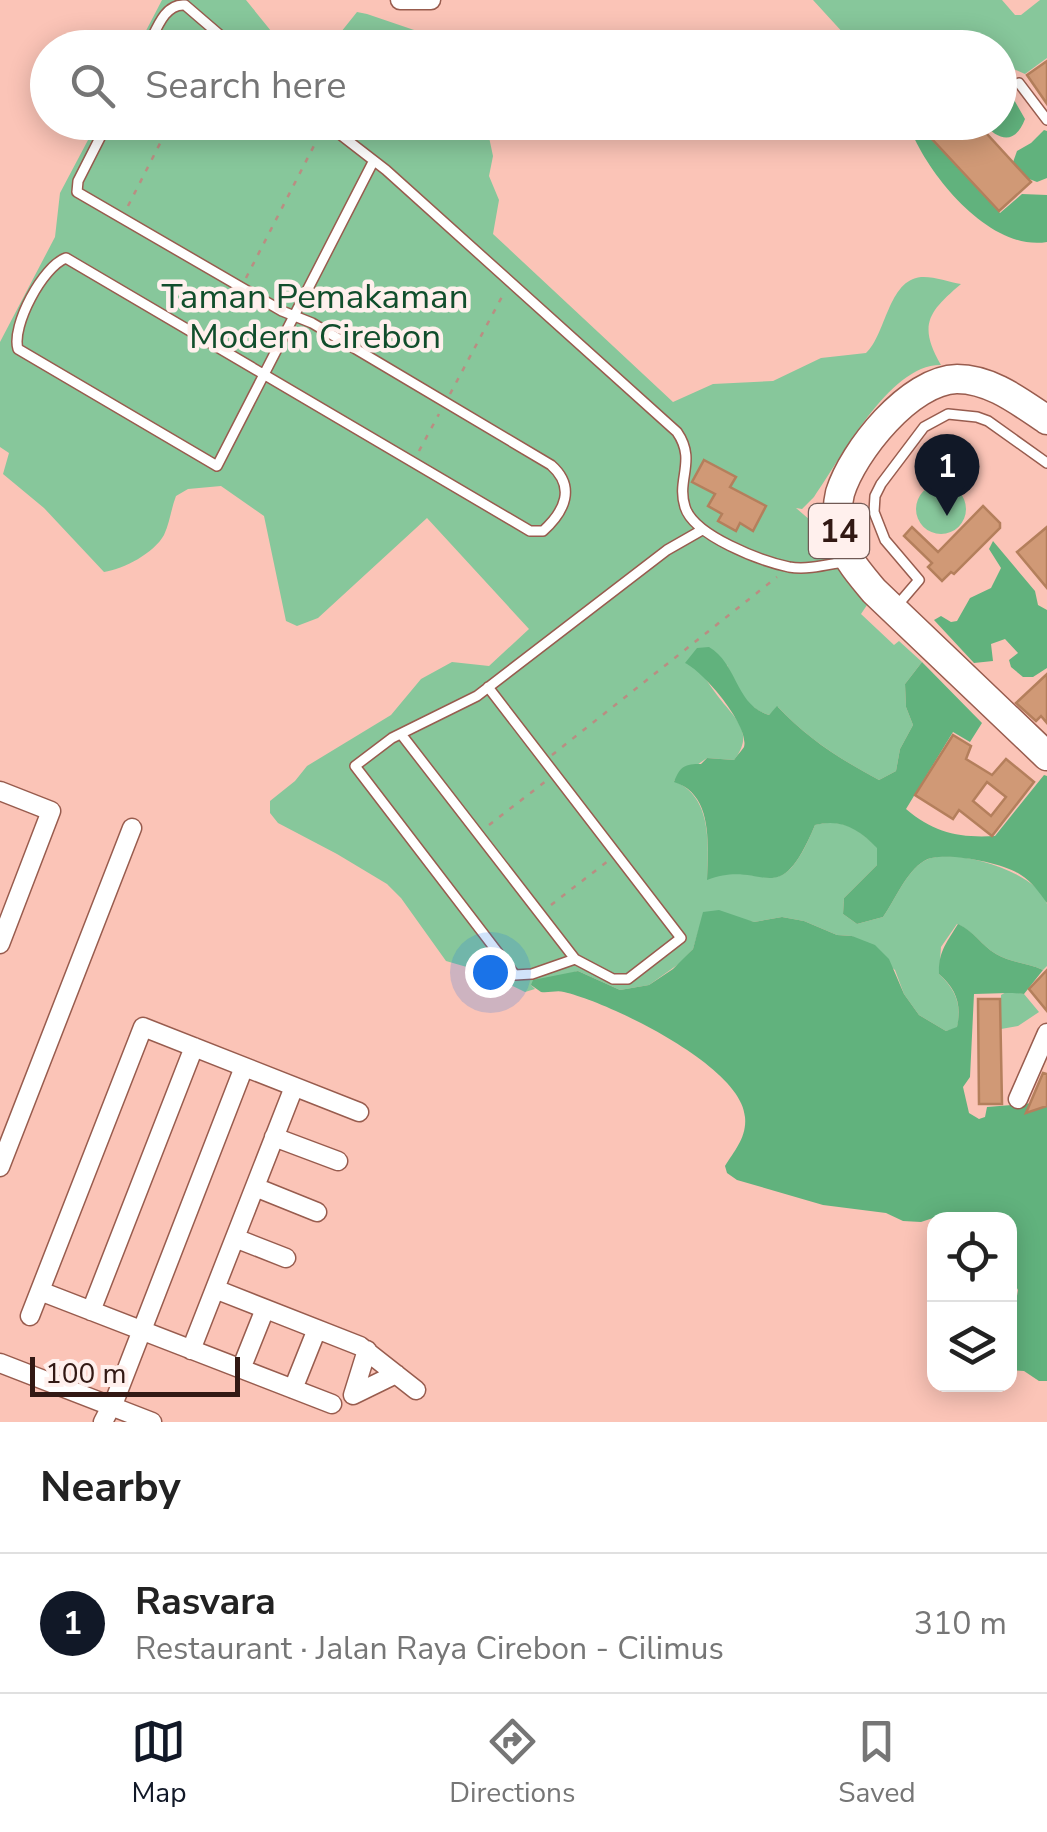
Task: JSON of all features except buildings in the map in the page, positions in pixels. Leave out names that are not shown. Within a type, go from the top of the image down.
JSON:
[{"type":"highway","name":"14","points":[[1047,420],[1012,397],[978,382],[946,380],[918,392],[878,432],[843,486],[838,504],[839,532],[850,561],[893,610],[1047,756]]},
{"type":"street","points":[[400,0],[431,0]]},
{"type":"street","points":[[0,792],[51,811],[0,944]]},
{"type":"street","points":[[0,1168],[132,828]]},
{"type":"street","points":[[30,1316],[142,1028],[359,1112]]},
{"type":"street","points":[[1018,1099],[1047,1033]]},
{"type":"street","points":[[91,1311],[194,1048]]},
{"type":"street","points":[[107,1414],[244,1067]]},
{"type":"street","points":[[191,1350],[294,1086]]},
{"type":"street","points":[[274,1136],[338,1161]]},
{"type":"street","points":[[255,1187],[318,1212]]},
{"type":"street","points":[[235,1238],[286,1258]]},
{"type":"street","points":[[215,1289],[367,1350],[416,1390]]},
{"type":"street","points":[[40,1291],[332,1404]]},
{"type":"street","points":[[242,1369],[265,1309]]},
{"type":"street","points":[[294,1389],[317,1329]]},
{"type":"street","points":[[367,1350],[353,1396],[396,1374]]},
{"type":"street","points":[[0,1363],[107,1414],[152,1422]]},
{"type":"lane","points":[[157,30],[170,6],[178,4],[185,5],[214,30]]},
{"type":"lane","points":[[1020,84],[1047,120]]},
{"type":"lane","points":[[99,140],[76,186],[81,195],[242,287],[294,316],[446,402],[561,474],[566,494],[562,510],[543,530],[530,530],[265,373],[66,258],[51,268],[27,306],[16,335],[18,349],[217,466],[265,373],[294,316],[373,162]]},
{"type":"lane","points":[[346,140],[511,281],[678,432],[688,453],[683,502],[688,516],[702,530],[790,567],[850,561]]},
{"type":"lane","points":[[893,610],[918,580],[884,540],[877,524],[876,496],[924,427],[948,414],[976,417],[988,421],[1047,463]]},
{"type":"lane","points":[[574,958],[532,974],[515,975],[356,764],[400,734],[488,687],[667,550],[702,530]]},
{"type":"lane","points":[[400,734],[574,958],[613,979],[628,979],[681,938],[488,687]]},
{"type":"path","points":[[122,218],[162,140]]},
{"type":"path","points":[[242,287],[316,140]]},
{"type":"path","points":[[414,461],[511,281]]},
{"type":"path","points":[[545,761],[790,567]]},
{"type":"path","points":[[478,834],[555,774]]},
{"type":"path","points":[[540,914],[616,854]]},
{"type":"green space","points":[[162,0],[246,0],[270,30],[146,30]]},
{"type":"green space","points":[[813,0],[1002,0],[1015,15],[1021,15],[1040,0],[1047,0],[1047,58],[1025,74],[1017,70],[1017,30],[840,30]]},
{"type":"green space","points":[[357,12],[414,30],[343,30]]},
{"type":"green space","points":[[1017,105],[1025,119],[1017,132]]},
{"type":"green space","points":[[1044,130],[1047,178],[1037,182],[1024,177],[1012,165],[1017,151]]},
{"type":"green space","name":"Taman Pemakaman Modern Cirebon","points":[[88,140],[490,140],[493,156],[489,176],[499,200],[493,234],[673,402],[713,384],[773,381],[821,358],[866,353],[894,298],[910,280],[926,277],[961,284],[930,320],[930,339],[941,365],[922,369],[885,396],[814,497],[802,509],[796,508],[825,533],[839,567],[867,605],[861,614],[894,645],[899,641],[922,662],[905,684],[906,707],[913,725],[900,749],[896,771],[879,780],[825,748],[778,707],[769,715],[761,712],[743,695],[727,665],[697,668],[736,718],[743,733],[740,750],[734,760],[707,758],[674,781],[687,788],[702,810],[706,823],[707,879],[727,874],[780,876],[802,852],[815,825],[842,824],[877,847],[877,865],[844,898],[843,914],[857,924],[883,917],[906,879],[924,861],[952,856],[972,859],[1011,872],[1040,892],[1047,904],[1047,966],[1043,970],[1002,957],[957,924],[941,947],[939,974],[950,986],[959,1012],[957,1028],[946,1031],[919,1015],[904,994],[895,970],[852,936],[782,917],[754,922],[704,912],[693,949],[680,963],[649,985],[620,990],[578,971],[531,985],[535,989],[525,992],[484,972],[446,961],[387,884],[278,823],[270,813],[270,801],[307,766],[391,715],[421,679],[452,662],[489,666],[529,629],[427,518],[318,618],[297,626],[286,621],[264,516],[221,486],[188,489],[176,496],[159,542],[138,559],[104,572],[44,508],[3,474],[9,453],[0,447],[0,342],[55,237],[60,193]]},
{"type":"green space","points":[[915,140],[932,140],[1000,213],[1022,194],[1047,195],[1047,242],[1025,242],[982,222],[944,185]]},
{"type":"green space","points":[[941,484],[958,492],[966,509],[958,526],[941,534],[924,526],[916,509],[924,492]]},
{"type":"green space","points":[[993,541],[1035,591],[1038,605],[1047,610],[1047,668],[1033,677],[1023,677],[1011,667],[1009,660],[1018,653],[1005,639],[991,644],[993,661],[974,663],[934,620],[941,616],[957,621],[970,598],[991,588],[1001,568],[989,549]]},
{"type":"green space","points":[[709,647],[726,663],[749,703],[769,715],[777,706],[825,748],[879,780],[896,771],[900,749],[913,725],[906,707],[905,684],[922,662],[982,723],[970,742],[953,732],[906,809],[927,824],[948,832],[995,836],[1047,776],[1047,903],[1029,881],[1001,866],[972,859],[932,858],[912,872],[883,917],[857,924],[843,914],[844,898],[877,865],[877,848],[856,831],[833,823],[815,825],[802,853],[779,876],[743,874],[707,880],[708,838],[702,810],[687,788],[674,782],[684,767],[701,764],[707,758],[734,760],[744,747],[740,726],[724,700],[685,663],[697,648]]},
{"type":"green space","points":[[719,910],[754,922],[782,917],[804,921],[875,945],[889,959],[904,994],[919,1015],[946,1031],[957,1027],[959,1011],[950,985],[939,974],[939,966],[958,924],[996,954],[1043,970],[1024,994],[974,994],[970,1077],[963,1087],[969,1113],[979,1119],[985,1117],[987,1107],[1047,1102],[1047,1381],[1017,1370],[1017,1212],[927,1212],[927,1220],[903,1221],[886,1213],[823,1205],[737,1180],[727,1173],[725,1166],[742,1137],[745,1117],[738,1097],[722,1077],[640,1022],[584,998],[561,991],[541,992],[531,985],[533,980],[578,971],[620,990],[649,985],[693,949],[703,912]]},
{"type":"green space","points":[[1008,991],[1024,994],[1039,1012],[1018,1026],[1001,1029],[1001,995]]},
{"type":"place","name":"Rasvara","points":[[947,516]]}]
